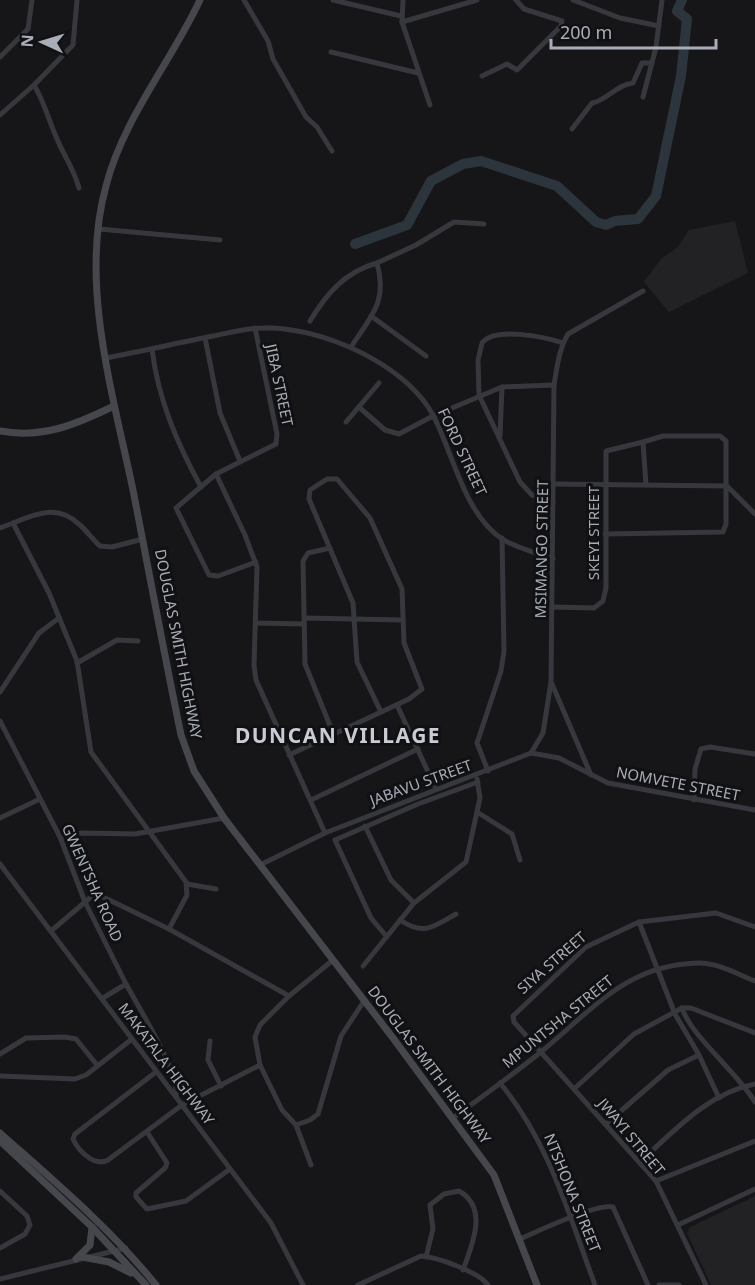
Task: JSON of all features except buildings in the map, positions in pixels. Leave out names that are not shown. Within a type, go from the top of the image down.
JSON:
[{"type":"street","points":[[0,57],[28,29],[32,0]]},
{"type":"street","points":[[0,115],[34,85],[72,45],[77,0]]},
{"type":"street","name":"DOUGLAS SMITH HIGHWAY","points":[[200,0],[117,154],[104,192],[98,257],[97,307],[114,406],[185,750],[198,778],[224,818],[422,1076],[494,1175],[537,1285]]},
{"type":"street","points":[[244,0],[268,41],[273,59],[306,117],[317,127],[332,151]]},
{"type":"street","points":[[333,0],[401,19],[477,0]]},
{"type":"street","points":[[403,0],[401,19],[430,105]]},
{"type":"street","points":[[482,76],[507,64],[517,70],[561,26],[562,21],[524,9],[516,0]]},
{"type":"street","points":[[573,0],[620,18],[659,26]]},
{"type":"street","points":[[597,9],[598,0]]},
{"type":"street","points":[[643,97],[652,63],[662,0]]},
{"type":"street","points":[[331,52],[418,73]]},
{"type":"street","points":[[572,129],[592,103],[599,102],[618,86],[633,83],[642,63],[652,63]]},
{"type":"street","points":[[34,85],[43,99],[56,138],[69,160],[80,188]]},
{"type":"street","points":[[310,321],[325,298],[339,283],[353,273],[416,245],[454,222],[484,224]]},
{"type":"street","points":[[99,231],[220,240]]},
{"type":"street","points":[[351,347],[381,296],[382,280],[377,263]]},
{"type":"street","points":[[553,503],[532,495],[519,482],[479,395],[479,349],[485,338],[498,335],[542,336],[563,343],[579,326],[643,291]]},
{"type":"street","points":[[371,316],[426,356]]},
{"type":"street","name":"FORD STREET","points":[[106,358],[255,328],[306,334],[351,347],[374,360],[406,384],[433,416],[478,514],[502,538],[553,559]]},
{"type":"street","name":"JIBA STREET","points":[[240,461],[275,446],[277,434],[255,328]]},
{"type":"street","points":[[205,338],[220,412],[240,461],[216,474],[176,508],[207,573],[218,576],[256,562]]},
{"type":"street","name":"MSIMANGO STREET","points":[[531,753],[543,733],[551,682],[554,607],[554,385],[563,343]]},
{"type":"street","points":[[152,349],[165,407],[182,451],[201,487]]},
{"type":"street","points":[[346,422],[380,383]]},
{"type":"street","points":[[360,408],[385,430],[396,434],[405,432],[479,395],[502,387],[554,385]]},
{"type":"street","points":[[500,438],[502,387]]},
{"type":"street","points":[[0,431],[21,434],[54,431],[114,406]]},
{"type":"street","points":[[605,534],[717,534],[725,528],[727,445],[720,436],[663,436],[643,442],[646,485]]},
{"type":"street","name":"SKEYI STREET","points":[[554,607],[594,608],[603,600],[606,588],[606,451],[643,442]]},
{"type":"street","points":[[216,474],[256,562],[254,675],[325,833]]},
{"type":"street","points":[[289,755],[397,705],[418,694],[422,689],[404,643],[403,592],[374,526],[348,489],[337,479],[327,479],[310,490],[308,496],[351,597],[355,618],[357,662],[381,712]]},
{"type":"street","points":[[555,484],[727,486],[755,514]]},
{"type":"street","points":[[0,528],[42,512],[55,511],[73,518],[100,546],[112,547],[143,539]]},
{"type":"street","points":[[13,523],[59,618],[77,663],[91,752],[187,884],[187,895],[169,929]]},
{"type":"street","points":[[488,771],[477,743],[501,671],[504,651],[502,538]]},
{"type":"street","points":[[330,548],[308,553],[303,561],[305,664],[333,733]]},
{"type":"street","points":[[0,692],[39,633],[59,618]]},
{"type":"street","points":[[256,622],[355,618],[402,620]]},
{"type":"street","points":[[77,663],[117,640],[138,640]]},
{"type":"street","points":[[551,682],[592,776]]},
{"type":"street","points":[[397,705],[436,789]]},
{"type":"street","name":"GWENTSHA ROAD","points":[[0,721],[60,837],[85,902],[171,1069],[176,1084],[176,1097]]},
{"type":"street","points":[[694,800],[695,769],[701,749],[710,747],[755,754]]},
{"type":"street","points":[[311,800],[418,749]]},
{"type":"street","points":[[531,753],[559,758],[592,776]]},
{"type":"street","name":"JABAVU STREET","points":[[260,865],[325,833],[531,753]]},
{"type":"street","points":[[363,966],[414,903],[466,862],[477,812],[478,782],[476,775]]},
{"type":"street","name":"NOMVETE STREET","points":[[592,776],[608,783],[755,810]]},
{"type":"street","points":[[387,938],[371,918],[335,845],[336,838],[478,782]]},
{"type":"street","points":[[0,818],[40,799]]},
{"type":"street","points":[[477,812],[512,834],[520,860]]},
{"type":"street","points":[[60,837],[82,833],[129,835],[224,818]]},
{"type":"street","points":[[365,826],[391,880],[414,903]]},
{"type":"street","name":"MAKATALA HIGHWAY","points":[[0,864],[271,1223],[303,1285]]},
{"type":"street","points":[[187,884],[216,889]]},
{"type":"street","points":[[51,931],[93,895],[99,895],[169,929],[289,996]]},
{"type":"street","name":"SIYA STREET","points":[[513,1022],[517,1010],[586,947],[639,922],[716,913],[755,927]]},
{"type":"street","points":[[400,920],[415,929],[422,930],[456,914]]},
{"type":"street","points":[[639,922],[675,1014],[699,1055],[718,1098]]},
{"type":"street","points":[[311,1165],[296,1125],[282,1110],[256,1057],[256,1030],[289,996],[333,960]]},
{"type":"street","name":"MPUNTSHA STREET","points":[[453,1118],[541,1052],[613,989],[657,967],[707,963],[718,965],[755,981]]},
{"type":"street","points":[[103,998],[126,984]]},
{"type":"street","points":[[296,1125],[318,1114],[341,1036],[364,1001]]},
{"type":"street","points":[[682,1008],[692,1026],[745,1086],[755,1102]]},
{"type":"street","points":[[574,1089],[634,1034],[675,1014],[682,1008],[691,1008],[755,1034]]},
{"type":"street","name":"JWAYI STREET","points":[[513,1022],[656,1181],[706,1285]]},
{"type":"street","points":[[0,1054],[26,1038],[65,1037],[76,1039],[97,1065]]},
{"type":"street","points":[[0,1076],[75,1079],[132,1039]]},
{"type":"street","points":[[210,1041],[207,1058],[221,1086]]},
{"type":"street","points":[[606,1124],[668,1070],[699,1055]]},
{"type":"street","points":[[156,1072],[79,1130],[73,1139],[93,1161],[100,1163],[147,1132],[182,1105],[260,1065]]},
{"type":"street","name":"NTSHONA STREET","points":[[500,1083],[514,1100],[547,1155],[595,1285]]},
{"type":"street","points":[[640,1161],[688,1118],[718,1098],[755,1084]]},
{"type":"street","points":[[147,1132],[167,1163],[165,1168],[136,1193],[136,1197],[147,1209],[186,1201],[231,1169]]},
{"type":"street","points":[[0,1133],[126,1248],[156,1285]]},
{"type":"street","points":[[656,1181],[755,1141]]},
{"type":"street","points":[[0,1142],[92,1227],[144,1283]]},
{"type":"street","points":[[678,1225],[755,1189]]},
{"type":"street","points":[[0,1191],[27,1216],[30,1225],[25,1233],[0,1248]]},
{"type":"street","points":[[426,1257],[433,1229],[430,1205],[448,1192],[459,1191],[469,1201],[477,1225],[464,1269]]},
{"type":"street","points":[[520,1239],[570,1218],[606,1206],[613,1207],[620,1218],[648,1285]]},
{"type":"street","points":[[79,1258],[90,1245],[92,1227]]},
{"type":"street","points":[[0,1280],[79,1258],[126,1248]]},
{"type":"street","points":[[358,1285],[413,1258],[426,1257],[464,1269],[481,1277],[488,1285]]},
{"type":"street","points":[[79,1258],[116,1264],[144,1283]]},
{"type":"street","points":[[659,1285],[679,1285]]},
{"type":"shaded area","points":[[735,221],[748,273],[669,312],[644,282],[661,259],[678,247],[689,230]]},
{"type":"shaded area","points":[[755,1196],[755,1285],[711,1285],[687,1233],[690,1227]]},
{"type":"waterway","points":[[355,244],[407,225],[431,181],[463,164],[481,161],[557,186],[596,222],[606,225],[615,221],[638,219],[656,196],[681,76],[687,19],[677,11],[682,0]]},
{"type":"district","name":"DUNCAN VILLAGE","points":[[338,736]]}]
